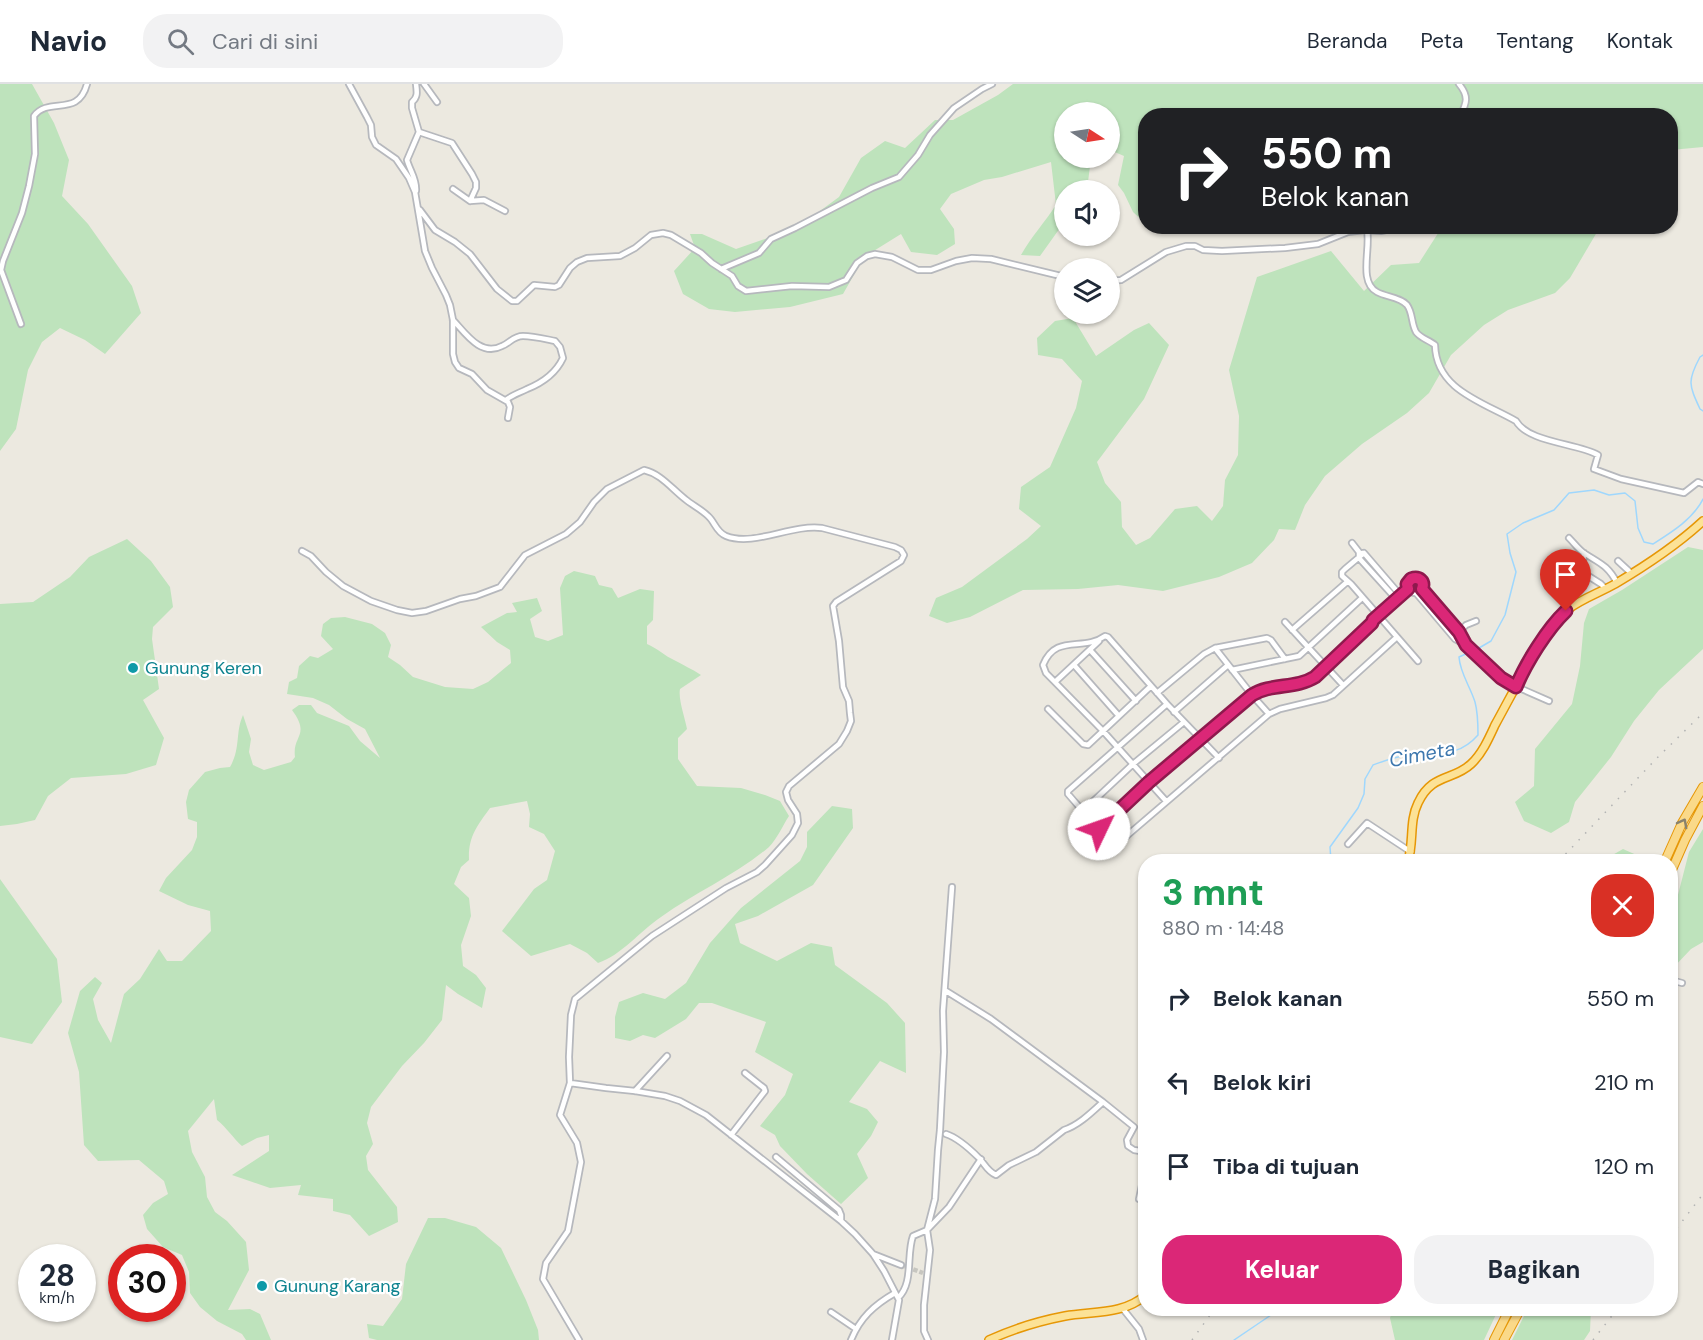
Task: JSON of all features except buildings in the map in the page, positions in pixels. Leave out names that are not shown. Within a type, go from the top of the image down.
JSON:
[{"type":"highway","points":[[1411,852],[1414,816],[1422,796],[1438,780],[1471,764],[1488,739],[1536,651],[1560,616],[1573,606],[1649,564],[1687,537],[1703,520]]},
{"type":"highway","points":[[1668,854],[1682,823],[1703,788]]},
{"type":"highway","points":[[1678,856],[1703,806]]},
{"type":"highway","points":[[989,1340],[1049,1320],[1123,1309],[1138,1301]]},
{"type":"highway","points":[[1494,1340],[1506,1316]]},
{"type":"highway","points":[[1504,1340],[1517,1316]]},
{"type":"street","points":[[21,324],[1,270],[22,213],[29,186],[35,154],[34,116],[38,111],[47,107],[78,101],[85,92],[87,84]]},
{"type":"street","points":[[349,84],[371,125],[372,137],[376,145],[396,159],[416,192],[425,251],[446,295],[453,321],[455,362],[459,368],[472,374],[487,390],[506,400],[510,407],[508,418]]},
{"type":"street","points":[[416,84],[417,94],[416,99],[412,102],[412,108],[419,132],[407,160],[417,184],[416,192]]},
{"type":"street","points":[[424,84],[437,102]]},
{"type":"street","points":[[720,269],[759,254],[771,239],[872,188],[899,177],[930,135],[954,108],[992,84]]},
{"type":"street","points":[[1459,84],[1467,98],[1465,108]]},
{"type":"street","points":[[419,132],[452,143],[476,182],[476,188],[470,201]]},
{"type":"street","points":[[453,189],[470,201],[484,201],[505,211]]},
{"type":"street","points":[[420,210],[435,230],[470,254],[497,289],[512,302],[517,301],[534,285],[555,287],[559,285],[570,268],[582,260],[620,256],[651,235],[663,233],[671,235],[700,253],[732,276],[743,290],[752,292],[792,286],[829,287],[846,280],[858,263],[867,256],[875,254],[892,257],[918,270],[931,270],[972,258],[990,259],[1054,274]]},
{"type":"street","points":[[1120,280],[1166,252],[1186,246],[1222,251],[1285,248],[1318,244],[1343,234]]},
{"type":"street","points":[[1368,234],[1366,275],[1371,288],[1378,293],[1406,303],[1418,335],[1435,345],[1435,356],[1443,374],[1457,389],[1516,421],[1520,429],[1598,455],[1594,469],[1615,478],[1684,493],[1698,482],[1703,484]]},
{"type":"street","points":[[453,321],[481,348],[492,350],[504,346],[513,338],[523,336],[555,341],[560,347],[563,358],[559,367],[548,378],[529,389],[511,395],[506,400]]},
{"type":"street","points":[[302,551],[311,556],[343,586],[371,601],[412,613],[426,611],[460,599],[476,597],[500,587],[525,555],[566,534],[580,522],[594,502],[607,489],[644,470],[663,479],[706,514],[718,532],[729,537],[754,539],[810,526],[895,547],[904,555],[900,561],[833,606],[843,687],[849,701],[851,721],[839,744],[789,786],[786,792],[797,814],[798,823],[792,835],[757,872],[726,888],[652,936],[575,999],[571,1015],[570,1083],[560,1116],[577,1143],[581,1157],[580,1169],[568,1231],[546,1263],[543,1279],[579,1340]]},
{"type":"street","points":[[1569,538],[1584,553],[1597,559],[1609,569],[1617,583]]},
{"type":"street","points":[[1352,543],[1399,599]]},
{"type":"street","points":[[1584,553],[1582,572],[1606,589]]},
{"type":"street","points":[[1361,554],[1342,572],[1342,576],[1418,661]]},
{"type":"street","points":[[1618,561],[1631,573]]},
{"type":"street","points":[[1468,647],[1459,632],[1422,589],[1422,582],[1416,578],[1409,580],[1407,584],[1409,590],[1416,593],[1454,637],[1501,678],[1549,701]]},
{"type":"street","points":[[1292,630],[1348,583]]},
{"type":"street","points":[[1416,593],[1422,589]]},
{"type":"street","points":[[1099,829],[1149,782],[1252,695],[1266,689],[1307,681],[1326,667],[1409,590]]},
{"type":"street","points":[[1174,712],[1230,667],[1299,656],[1361,599]]},
{"type":"street","points":[[1454,637],[1466,625],[1476,621]]},
{"type":"street","points":[[1285,622],[1343,685]]},
{"type":"street","points":[[1055,682],[1099,640],[1105,636],[1108,637],[1174,712],[1219,758]]},
{"type":"street","points":[[1157,693],[1204,654],[1215,648],[1267,638],[1285,659]]},
{"type":"street","points":[[1116,845],[1269,714],[1333,695],[1396,638]]},
{"type":"street","points":[[1099,640],[1086,644],[1064,645],[1050,654],[1044,661],[1043,669],[1166,801]]},
{"type":"street","points":[[1215,648],[1269,714]]},
{"type":"street","points":[[1090,650],[1136,701]]},
{"type":"street","points":[[1074,665],[1119,716]]},
{"type":"street","points":[[1048,709],[1083,744],[1088,745],[1151,686]]},
{"type":"street","points":[[1167,704],[1068,791],[1081,809],[1086,808],[1133,764],[1184,722]]},
{"type":"street","points":[[1348,844],[1367,823],[1411,852]]},
{"type":"street","points":[[928,1340],[924,1330],[925,1274],[930,1250],[927,1230],[935,1199],[942,1101],[943,1011],[952,887]]},
{"type":"street","points":[[1678,982],[1682,983]]},
{"type":"street","points":[[946,991],[991,1019],[1134,1127],[1127,1140],[1128,1146],[1138,1151]]},
{"type":"street","points":[[635,1090],[667,1056]]},
{"type":"street","points":[[731,1135],[765,1091],[745,1073]]},
{"type":"street","points":[[570,1083],[625,1091],[635,1090],[680,1101],[706,1115],[841,1221],[873,1254],[898,1298],[900,1303],[892,1340]]},
{"type":"street","points":[[946,1134],[955,1138],[981,1159],[987,1169],[996,1175],[1009,1165],[1036,1152],[1103,1102]]},
{"type":"street","points":[[776,1157],[839,1210],[841,1221]]},
{"type":"street","points":[[898,1298],[908,1278],[909,1249],[914,1234],[927,1230],[949,1207],[981,1159]]},
{"type":"street","points":[[873,1254],[901,1265]]},
{"type":"street","points":[[851,1340],[865,1315],[895,1293]]},
{"type":"street","points":[[1123,1309],[1139,1329],[1143,1340]]},
{"type":"street","points":[[831,1312],[856,1329]]},
{"type":"green space","points":[[0,84],[32,84],[54,123],[69,160],[62,196],[88,224],[132,286],[141,313],[105,354],[85,340],[60,328],[42,342],[28,370],[16,429],[0,451]]},
{"type":"green space","points":[[1013,84],[1703,84],[1703,147],[1678,149],[1678,108],[1138,108],[1138,217],[1133,212],[1120,188],[1119,180],[1124,156],[1120,154],[1120,102],[1054,102],[1054,168],[1090,168],[1088,180],[1054,180],[1054,188],[1051,162],[984,180],[951,194],[940,209],[954,229],[955,244],[937,255],[911,252],[901,234],[864,257],[843,294],[790,307],[735,312],[709,309],[683,294],[674,271],[695,248],[690,234],[702,234],[736,249],[782,233],[809,219],[839,197],[861,158],[885,141],[905,148],[935,120],[953,120]]},
{"type":"green space","points":[[1054,208],[1054,236],[1040,256],[1021,255]]},
{"type":"green space","points":[[1438,234],[1596,234],[1570,278],[1555,293],[1508,310],[1484,325],[1451,355],[1429,393],[1407,413],[1362,444],[1325,476],[1305,505],[1295,530],[1279,529],[1274,540],[1252,563],[1219,577],[1163,591],[1118,585],[1078,589],[1023,590],[970,617],[947,623],[929,616],[936,598],[962,587],[1041,526],[1019,509],[1021,487],[1050,467],[1076,408],[1082,381],[1062,359],[1038,355],[1037,338],[1054,322],[1054,324],[1077,324],[1096,356],[1134,330],[1149,323],[1169,345],[1144,399],[1097,462],[1105,483],[1121,502],[1122,527],[1136,545],[1150,538],[1175,509],[1197,506],[1212,521],[1223,506],[1225,480],[1238,455],[1239,416],[1229,370],[1257,277],[1331,251],[1364,291],[1391,265],[1419,263]]},
{"type":"green space","points":[[127,539],[151,561],[170,587],[173,607],[153,627],[152,639],[159,689],[143,700],[164,738],[156,765],[126,774],[71,778],[48,796],[35,820],[0,826],[0,604],[33,602],[70,577],[89,557]]},
{"type":"green space","points":[[1688,547],[1703,550],[1703,649],[1659,690],[1634,721],[1611,757],[1575,802],[1569,822],[1551,833],[1524,821],[1515,802],[1534,786],[1535,749],[1572,704],[1580,666],[1584,623],[1589,609]]},
{"type":"green space","points":[[574,571],[595,576],[599,585],[612,588],[618,598],[640,589],[654,591],[653,620],[647,626],[647,644],[701,675],[680,689],[687,729],[678,738],[678,759],[697,786],[741,788],[765,795],[780,801],[789,816],[769,847],[730,875],[674,908],[615,954],[598,963],[587,953],[570,944],[531,956],[502,931],[534,889],[547,880],[555,851],[544,834],[529,827],[530,814],[527,801],[490,808],[474,832],[469,860],[461,867],[454,884],[469,898],[471,916],[461,945],[463,966],[476,975],[486,988],[482,1008],[446,985],[442,1020],[402,1066],[371,1107],[367,1123],[373,1144],[366,1156],[368,1170],[397,1207],[398,1222],[369,1236],[350,1215],[333,1211],[333,1199],[298,1195],[301,1185],[270,1188],[232,1175],[269,1151],[269,1135],[242,1146],[217,1120],[214,1099],[188,1131],[192,1152],[205,1177],[207,1197],[215,1212],[227,1221],[246,1242],[249,1270],[228,1310],[250,1309],[260,1314],[271,1340],[246,1340],[242,1334],[217,1321],[200,1307],[190,1293],[186,1244],[160,1244],[147,1229],[143,1215],[153,1203],[168,1194],[164,1181],[139,1160],[98,1161],[84,1145],[79,1072],[68,1033],[80,991],[95,977],[102,983],[93,999],[98,1020],[111,1043],[124,994],[140,979],[159,949],[167,961],[182,961],[211,931],[210,911],[188,905],[159,891],[166,878],[192,850],[197,837],[197,822],[188,819],[186,802],[189,790],[205,772],[230,767],[236,753],[243,715],[251,739],[249,752],[253,765],[264,770],[291,762],[295,757],[296,744],[301,730],[292,710],[299,705],[311,705],[317,713],[349,726],[360,741],[380,758],[365,729],[329,705],[313,698],[287,694],[289,682],[297,678],[299,666],[310,656],[318,658],[333,649],[321,636],[323,624],[331,618],[345,617],[372,624],[385,633],[391,645],[388,657],[413,677],[445,687],[473,689],[488,682],[511,663],[510,650],[497,642],[481,627],[507,613],[517,612],[512,603],[537,598],[542,611],[530,619],[535,637],[548,641],[563,635],[560,588],[565,576]]},
{"type":"green space","points":[[832,806],[852,809],[853,828],[813,885],[758,916],[735,924],[740,943],[777,961],[811,943],[832,947],[835,965],[887,1003],[905,1023],[906,1073],[880,1061],[849,1102],[867,1109],[878,1122],[871,1136],[857,1154],[868,1178],[841,1204],[780,1146],[775,1135],[760,1126],[785,1095],[793,1074],[755,1052],[766,1022],[712,1003],[699,1003],[686,1019],[655,1038],[643,1035],[630,1041],[615,1038],[615,1017],[619,1002],[643,993],[665,999],[686,983],[710,943],[741,908],[800,861],[807,847],[807,832]]},
{"type":"green space","points":[[1703,829],[1703,942],[1691,949],[1678,963],[1678,895],[1689,852]]},
{"type":"green space","points":[[1623,849],[1634,854],[1614,854]]},
{"type":"green space","points":[[0,879],[57,959],[62,1002],[32,1044],[0,1037]]},
{"type":"green space","points":[[428,1218],[445,1218],[476,1227],[501,1248],[526,1300],[538,1330],[539,1340],[377,1340],[369,1338],[367,1324],[383,1326],[402,1299],[406,1264]]},
{"type":"green space","points":[[1391,1316],[1495,1316],[1484,1340],[1395,1340]]},
{"type":"green space","points":[[1524,1316],[1591,1316],[1590,1331],[1584,1340],[1512,1340]]},
{"type":"waterway","name":"Cimeta","points":[[1703,355],[1691,378],[1696,401],[1703,411]]},
{"type":"waterway","name":"Cimeta","points":[[1330,854],[1330,847],[1358,808],[1364,794],[1365,779],[1373,765],[1404,756],[1454,751],[1470,743],[1478,735],[1475,702],[1461,669],[1459,657],[1491,641],[1505,615],[1516,572],[1507,534],[1523,523],[1554,510],[1569,493],[1594,490],[1609,495],[1625,493],[1635,501],[1638,528],[1644,542],[1653,544],[1688,519],[1703,499]]},
{"type":"waterway","name":"Cimeta","points":[[1234,1340],[1270,1316]]},
{"type":"tunnel","points":[[901,1265],[923,1273]]},
{"type":"railway","points":[[1566,854],[1703,713]]},
{"type":"railway","points":[[1678,1227],[1703,1194]]},
{"type":"railway","points":[[1192,1340],[1209,1316]]},
{"type":"railway","points":[[1593,1340],[1612,1316]]},
{"type":"place","name":"Gunung Keren","points":[[133,668]]},
{"type":"place","name":"Gunung Karang","points":[[262,1286]]},
{"type":"route","points":[[1099,829],[1149,782],[1252,695],[1258,691],[1307,681],[1315,677],[1408,589],[1407,584],[1411,579],[1421,580],[1422,589],[1459,632],[1466,645],[1501,678],[1516,687],[1551,628],[1566,611]]}]
